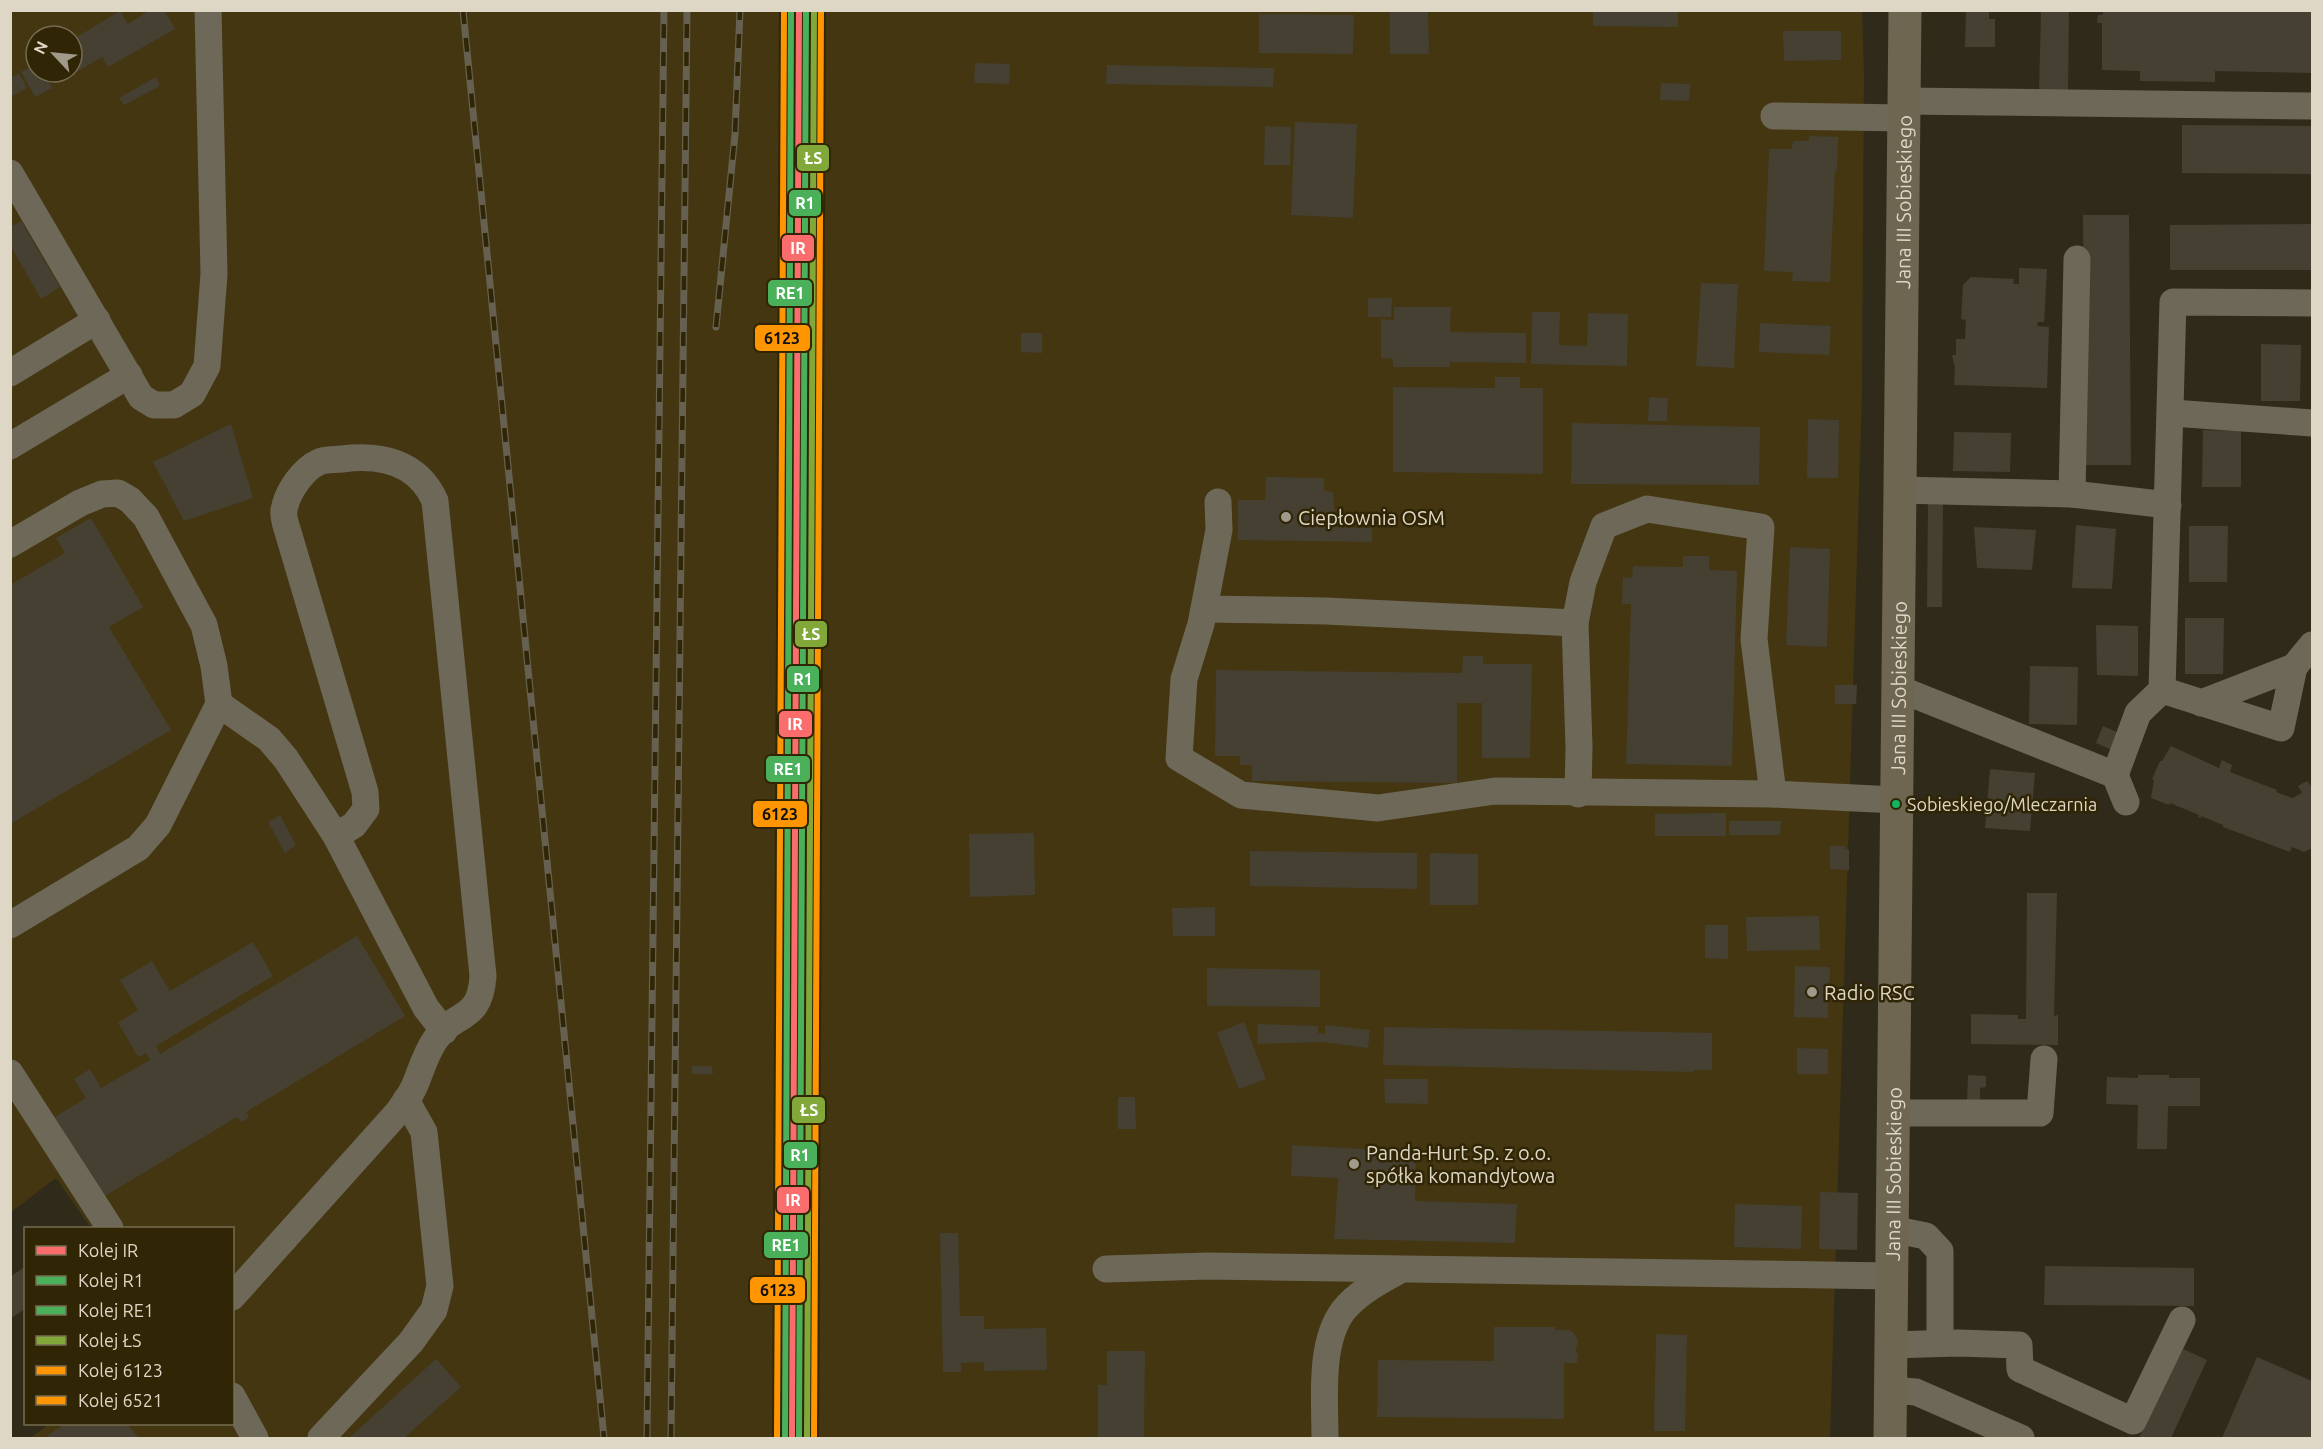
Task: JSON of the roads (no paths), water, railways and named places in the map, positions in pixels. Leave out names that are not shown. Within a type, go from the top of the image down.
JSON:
[{"type":"main road","name":"Jana III Sobieskiego","points":[[1890,1438],[1905,10]]},
{"type":"lane","points":[[10,173],[141,397],[154,405],[174,405],[192,394],[207,366],[214,274],[208,10]]},
{"type":"lane","points":[[1774,116],[1904,110],[2313,106]]},
{"type":"lane","points":[[2072,494],[2077,259]]},
{"type":"lane","points":[[2126,802],[2115,775],[2138,713],[2162,690],[2172,413],[2173,302],[2313,303]]},
{"type":"lane","points":[[10,373],[97,320]]},
{"type":"lane","points":[[10,446],[129,375]]},
{"type":"lane","points":[[2172,413],[2313,423]]},
{"type":"lane","points":[[234,1295],[399,1111],[413,1089],[426,1055],[437,1037],[473,1011],[482,994],[483,976],[435,501],[430,488],[408,469],[387,458],[358,457],[320,462],[305,471],[290,493],[284,511],[288,532],[365,792],[366,809],[354,825],[336,836]]},
{"type":"lane","points":[[1899,490],[2072,494],[2168,506]]},
{"type":"lane","points":[[10,544],[80,503],[102,494],[118,493],[130,500],[146,517],[204,625],[214,666],[219,704],[158,825],[138,848],[10,925]]},
{"type":"lane","points":[[1218,502],[1219,530],[1204,609],[1184,679],[1179,758],[1241,795],[1378,808],[1495,791],[1578,794],[1773,794],[1896,800]]},
{"type":"lane","points":[[1578,794],[1575,623],[1583,582],[1604,526],[1647,509],[1761,527],[1754,639],[1773,794]]},
{"type":"lane","points":[[1204,609],[1326,611],[1575,623]]},
{"type":"lane","points":[[2162,690],[2282,728],[2294,668],[2313,645]]},
{"type":"lane","points":[[2201,703],[2294,668]]},
{"type":"lane","points":[[1897,688],[2115,775]]},
{"type":"lane","points":[[219,704],[268,739],[286,759],[336,836],[426,1008],[444,1031]]},
{"type":"lane","points":[[1893,1113],[2040,1113],[2044,1059]]},
{"type":"lane","points":[[10,1073],[109,1227]]},
{"type":"lane","points":[[321,1438],[411,1342],[434,1310],[440,1286],[424,1132],[406,1100]]},
{"type":"lane","points":[[1892,1229],[1926,1236],[1940,1251],[1940,1343]]},
{"type":"lane","points":[[1106,1269],[1208,1266],[1891,1276]]},
{"type":"lane","points":[[1324,1438],[1324,1374],[1329,1343],[1343,1311],[1367,1289],[1401,1270]]},
{"type":"lane","points":[[1891,1345],[1940,1343],[2019,1345],[2020,1369],[2133,1421],[2182,1320]]},
{"type":"lane","points":[[1890,1390],[1916,1392],[2021,1438]]},
{"type":"lane","points":[[234,1400],[255,1438]]},
{"type":"railway","points":[[463,10],[604,1438]]},
{"type":"railway","points":[[647,1438],[664,10]]},
{"type":"railway","points":[[671,1438],[687,10]]},
{"type":"railway","points":[[716,327],[735,134],[740,10]]},
{"type":"railway","points":[[807,1438],[814,10]]},
{"type":"rail line","name":"6123","points":[[777,1438],[784,10]]},
{"type":"rail line","name":"RE1","points":[[785,1438],[791,10]]},
{"type":"rail line","name":"IR","points":[[792,1438],[799,10]]},
{"type":"rail line","name":"R1","points":[[799,1438],[806,10]]},
{"type":"rail line","name":"ŁS","points":[[807,1438],[814,10]]},
{"type":"rail line","name":"6521","points":[[814,1438],[821,10]]},
{"type":"place","name":"Ciepłownia OSM","points":[[1286,517]]},
{"type":"place","name":"Sobieskiego/Mleczarnia","points":[[1896,804]]},
{"type":"place","name":"Radio RSC","points":[[1812,992]]},
{"type":"place","name":"Panda-Hurt Sp. z o.o. spółka komandytowa","points":[[1354,1164]]}]
